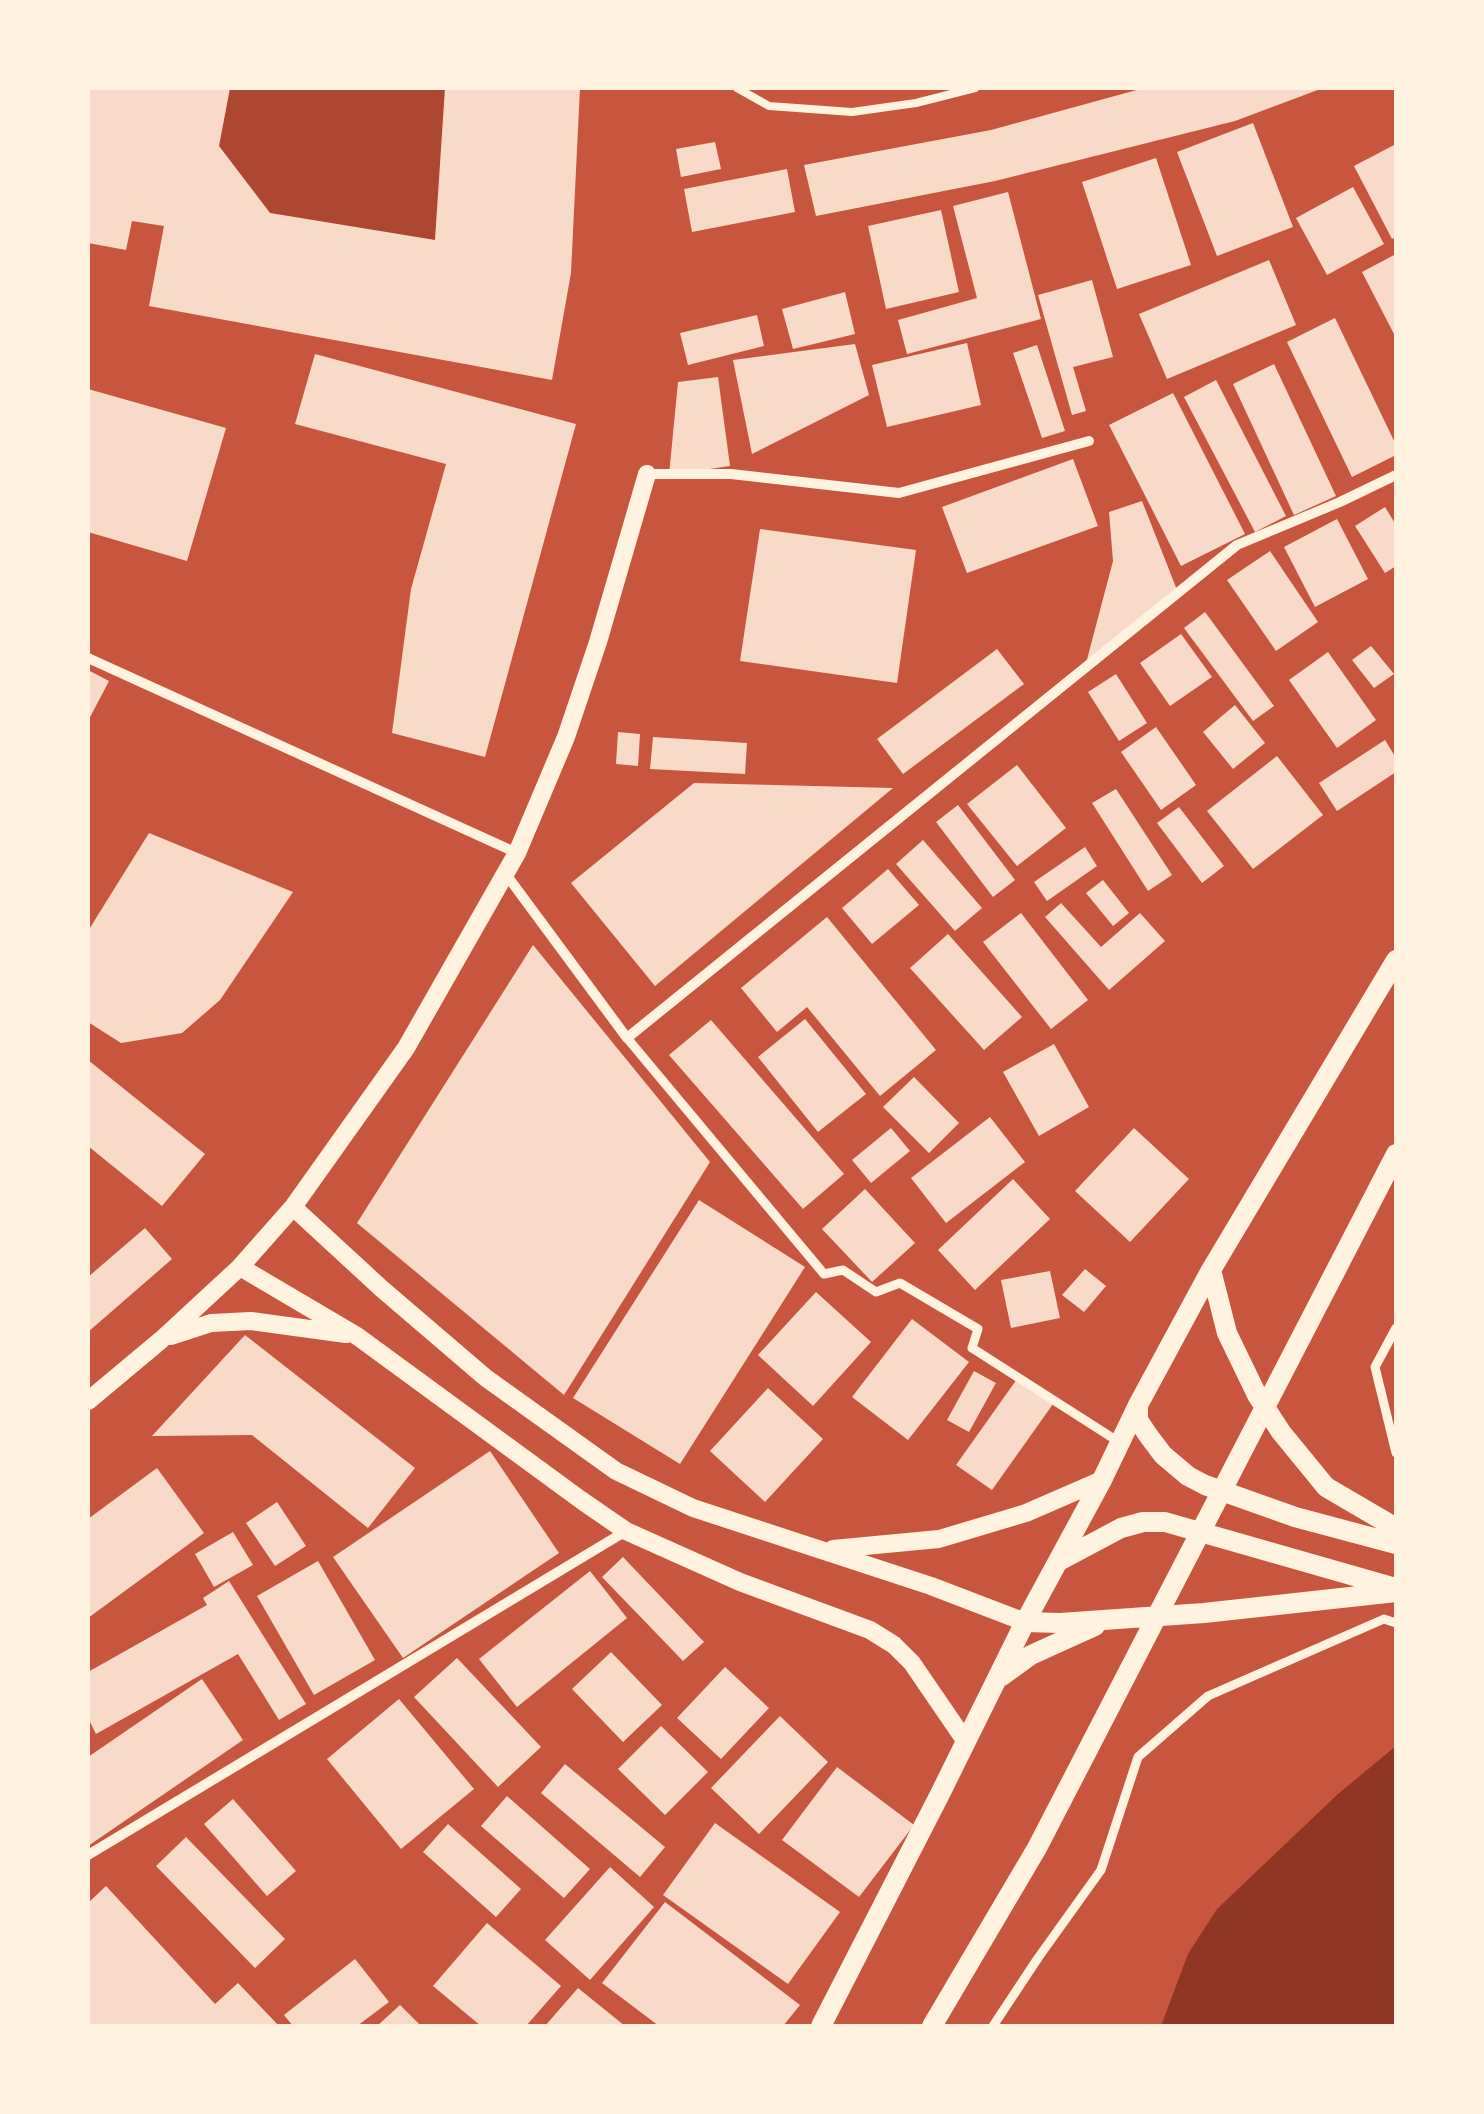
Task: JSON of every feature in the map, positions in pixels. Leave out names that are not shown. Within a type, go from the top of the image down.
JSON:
[{"type":"main road","points":[[821,2026],[1025,1622],[1210,1270],[1396,960]]},
{"type":"main road","points":[[932,2026],[1036,1848],[1396,1154]]},
{"type":"main road","points":[[1210,1270],[1227,1334],[1257,1395],[1281,1432],[1326,1487],[1396,1528]]},
{"type":"main road","points":[[1138,1405],[1138,1420],[1163,1455],[1188,1476],[1295,1518],[1396,1544]]},
{"type":"main road","points":[[1057,1562],[1121,1528],[1165,1522],[1396,1590]]},
{"type":"main road","points":[[1025,1622],[1204,1613],[1396,1590]]},
{"type":"main road","points":[[996,1680],[1031,1654],[1110,1619]]},
{"type":"street","points":[[88,1401],[240,1267],[293,1207],[406,1048],[517,854],[566,737],[647,474],[731,474],[899,493],[1089,441]]},
{"type":"street","points":[[626,1038],[1237,545],[1396,475]]},
{"type":"street","points":[[88,658],[517,854]]},
{"type":"street","points":[[505,873],[626,1038],[824,1274],[843,1270],[876,1292],[900,1283],[978,1329],[972,1348],[1119,1442]]},
{"type":"street","points":[[293,1207],[486,1378],[616,1471],[693,1508],[932,1586],[1025,1622]]},
{"type":"street","points":[[240,1267],[357,1336],[626,1531],[740,1582],[870,1630],[912,1663],[966,1742]]},
{"type":"street","points":[[160,1340],[211,1323],[251,1321],[357,1336]]},
{"type":"street","points":[[1396,1328],[1375,1367],[1396,1454]]},
{"type":"street","points":[[822,1550],[939,1539],[1026,1513],[1102,1480]]},
{"type":"street","points":[[88,1856],[626,1531]]},
{"type":"street","points":[[993,2026],[1101,1870],[1138,1758],[1208,1696],[1384,1619],[1396,1622]]},
{"type":"lane","points":[[737,88],[770,106],[852,112],[916,103],[975,88]]},
{"type":"shaded area","points":[[230,88],[445,88],[435,240],[270,213],[219,146]]},
{"type":"shaded area","points":[[1396,1746],[1396,2026],[1161,2026],[1188,1954],[1217,1909],[1338,1794]]},
{"type":"building","points":[[88,88],[230,88],[219,146],[270,213],[435,240],[445,88],[580,88],[571,273],[552,380],[149,306],[164,226],[132,221],[126,250],[88,243]]},
{"type":"building","points":[[1144,88],[1323,88],[1235,121],[995,181],[816,216],[804,165],[991,130]]},
{"type":"building","points":[[1253,123],[1293,227],[1217,256],[1177,152]]},
{"type":"building","points":[[715,142],[721,169],[681,177],[676,149]]},
{"type":"building","points":[[1396,144],[1396,237],[1392,239],[1354,166]]},
{"type":"building","points":[[1156,158],[1191,265],[1117,289],[1082,182]]},
{"type":"building","points":[[787,169],[795,212],[692,232],[684,189]]},
{"type":"building","points":[[1353,187],[1384,244],[1327,275],[1296,218]]},
{"type":"building","points":[[1008,192],[1041,319],[907,354],[898,320],[977,298],[953,206]]},
{"type":"building","points":[[941,210],[959,292],[886,309],[868,226]]},
{"type":"building","points":[[1396,254],[1396,338],[1362,272]]},
{"type":"building","points":[[1269,260],[1296,325],[1167,379],[1139,314]]},
{"type":"building","points":[[1092,280],[1113,357],[1073,367],[1086,411],[1072,415],[1038,295]]},
{"type":"building","points":[[845,292],[855,334],[793,349],[782,309]]},
{"type":"building","points":[[757,315],[764,346],[688,365],[680,333]]},
{"type":"building","points":[[1335,318],[1396,445],[1396,455],[1352,477],[1287,342]]},
{"type":"building","points":[[967,343],[981,405],[887,427],[872,365]]},
{"type":"building","points":[[855,344],[869,395],[752,454],[733,360]]},
{"type":"building","points":[[1037,345],[1065,431],[1042,438],[1013,353]]},
{"type":"building","points":[[315,354],[576,424],[485,757],[392,733],[411,589],[446,464],[295,424]]},
{"type":"building","points":[[1274,364],[1336,496],[1294,515],[1233,384]]},
{"type":"building","points":[[718,377],[730,466],[669,475],[678,382]]},
{"type":"building","points":[[1216,380],[1286,516],[1255,532],[1184,397]]},
{"type":"building","points":[[88,389],[226,428],[187,561],[88,532]]},
{"type":"building","points":[[1173,393],[1245,534],[1181,566],[1109,425]]},
{"type":"building","points":[[1073,459],[1098,526],[967,573],[942,507]]},
{"type":"building","points":[[1142,501],[1179,595],[1084,671],[1113,561],[1109,512]]},
{"type":"building","points":[[1385,507],[1396,525],[1396,566],[1385,573],[1355,526]]},
{"type":"building","points":[[1337,519],[1368,579],[1315,607],[1284,547]]},
{"type":"building","points":[[760,529],[916,550],[897,683],[740,661]]},
{"type":"building","points":[[1270,551],[1318,622],[1276,651],[1227,580]]},
{"type":"building","points":[[1205,612],[1274,706],[1253,721],[1184,628]]},
{"type":"building","points":[[1181,634],[1212,677],[1170,706],[1140,663]]},
{"type":"building","points":[[1371,646],[1394,674],[1374,688],[1352,660]]},
{"type":"building","points":[[997,649],[1024,684],[903,774],[877,739]]},
{"type":"building","points":[[1328,652],[1376,720],[1337,748],[1289,680]]},
{"type":"building","points":[[88,670],[109,681],[88,721]]},
{"type":"building","points":[[1116,674],[1147,723],[1119,741],[1088,692]]},
{"type":"building","points":[[1235,705],[1265,743],[1233,769],[1203,732]]},
{"type":"building","points":[[1156,727],[1196,785],[1161,810],[1121,752]]},
{"type":"building","points":[[618,732],[640,734],[638,766],[616,764]]},
{"type":"building","points":[[653,737],[747,743],[745,774],[650,769]]},
{"type":"building","points":[[1385,740],[1396,758],[1396,772],[1337,811],[1319,783]]},
{"type":"building","points":[[1277,756],[1323,815],[1253,869],[1207,811]]},
{"type":"building","points":[[1017,765],[1066,828],[1017,866],[967,804]]},
{"type":"building","points":[[694,783],[893,788],[655,986],[571,883]]},
{"type":"building","points":[[1116,789],[1172,875],[1148,891],[1092,803]]},
{"type":"building","points":[[958,805],[1015,880],[993,897],[936,822]]},
{"type":"building","points":[[1179,807],[1224,866],[1202,883],[1157,823]]},
{"type":"building","points":[[149,833],[293,892],[220,1000],[182,1033],[121,1043],[88,1022],[88,931]]},
{"type":"building","points":[[923,840],[982,908],[955,931],[896,864]]},
{"type":"building","points":[[1085,847],[1097,866],[1047,901],[1034,882]]},
{"type":"building","points":[[888,869],[919,905],[872,944],[842,908]]},
{"type":"building","points":[[1103,880],[1129,913],[1113,926],[1086,893]]},
{"type":"building","points":[[1061,903],[1101,947],[1140,913],[1165,941],[1109,990],[1045,917]]},
{"type":"building","points":[[1021,913],[1088,1000],[1051,1029],[983,942]]},
{"type":"building","points":[[827,917],[936,1050],[880,1096],[807,1007],[777,1032],[741,988]]},
{"type":"building","points":[[948,934],[1022,1017],[984,1050],[910,968]]},
{"type":"building","points":[[533,945],[710,1162],[564,1395],[357,1223]]},
{"type":"building","points":[[805,1019],[866,1094],[818,1132],[758,1057]]},
{"type":"building","points":[[711,1020],[844,1174],[803,1209],[669,1055]]},
{"type":"building","points":[[1054,1044],[1089,1107],[1039,1136],[1003,1072]]},
{"type":"building","points":[[88,1060],[205,1154],[162,1206],[88,1146]]},
{"type":"building","points":[[914,1077],[959,1123],[929,1153],[883,1107]]},
{"type":"building","points":[[990,1117],[1025,1162],[946,1223],[911,1178]]},
{"type":"building","points":[[891,1128],[910,1151],[871,1183],[852,1160]]},
{"type":"building","points":[[1134,1128],[1189,1179],[1130,1242],[1075,1191]]},
{"type":"building","points":[[1013,1179],[1050,1219],[975,1290],[938,1250]]},
{"type":"building","points":[[865,1189],[915,1243],[872,1282],[822,1229]]},
{"type":"building","points":[[699,1200],[805,1267],[680,1464],[573,1398]]},
{"type":"building","points":[[145,1228],[172,1259],[88,1332],[88,1277]]},
{"type":"building","points":[[1085,1269],[1106,1286],[1084,1312],[1062,1295]]},
{"type":"building","points":[[1050,1271],[1060,1318],[1011,1328],[1001,1280]]},
{"type":"building","points":[[816,1292],[871,1342],[813,1406],[758,1355]]},
{"type":"building","points":[[912,1319],[969,1362],[908,1440],[852,1397]]},
{"type":"building","points":[[245,1335],[415,1468],[368,1528],[252,1435],[152,1436]]},
{"type":"building","points":[[974,1371],[996,1383],[969,1432],[947,1420]]},
{"type":"building","points":[[1017,1379],[1053,1404],[992,1490],[956,1465]]},
{"type":"building","points":[[768,1388],[823,1439],[765,1502],[710,1451]]},
{"type":"building","points":[[490,1451],[559,1553],[403,1658],[333,1557]]},
{"type":"building","points":[[157,1468],[204,1533],[88,1618],[88,1519]]},
{"type":"building","points":[[277,1502],[306,1546],[275,1566],[246,1523]]},
{"type":"building","points":[[233,1532],[253,1565],[214,1587],[195,1554]]},
{"type":"building","points":[[623,1557],[704,1642],[683,1661],[602,1577]]},
{"type":"building","points":[[318,1561],[375,1660],[314,1695],[257,1596]]},
{"type":"building","points":[[590,1571],[627,1618],[517,1707],[479,1659]]},
{"type":"building","points":[[229,1581],[306,1704],[279,1720],[238,1654],[96,1734],[88,1718],[88,1672],[207,1605],[203,1598]]},
{"type":"building","points":[[611,1652],[662,1705],[623,1742],[572,1689]]},
{"type":"building","points":[[457,1658],[541,1747],[498,1787],[414,1697]]},
{"type":"building","points":[[725,1667],[769,1708],[721,1759],[677,1718]]},
{"type":"building","points":[[202,1679],[243,1740],[88,1846],[88,1757]]},
{"type":"building","points":[[399,1699],[474,1789],[401,1849],[327,1759]]},
{"type":"building","points":[[780,1716],[828,1762],[759,1834],[711,1788]]},
{"type":"building","points":[[661,1726],[708,1772],[665,1815],[618,1769]]},
{"type":"building","points":[[565,1764],[665,1847],[640,1877],[541,1793]]},
{"type":"building","points":[[837,1767],[914,1825],[859,1897],[782,1840]]},
{"type":"building","points":[[507,1796],[590,1869],[564,1898],[481,1826]]},
{"type":"building","points":[[233,1799],[296,1871],[267,1896],[204,1824]]},
{"type":"building","points":[[715,1823],[840,1912],[788,1984],[663,1895]]},
{"type":"building","points":[[448,1824],[521,1889],[496,1917],[423,1852]]},
{"type":"building","points":[[186,1837],[285,1939],[255,1968],[156,1866]]},
{"type":"building","points":[[610,1867],[654,1907],[590,1980],[545,1940]]},
{"type":"building","points":[[106,1886],[215,2004],[238,1983],[279,2026],[88,2026],[88,1903]]},
{"type":"building","points":[[665,1902],[800,2005],[783,2026],[659,2026],[602,1983]]},
{"type":"building","points":[[487,1923],[561,1986],[526,2026],[481,2026],[433,1986]]},
{"type":"building","points":[[355,1959],[389,2002],[357,2026],[293,2026],[284,2015]]},
{"type":"building","points":[[578,1988],[625,2026],[545,2026]]},
{"type":"building","points":[[400,2005],[421,2026],[377,2026]]}]
